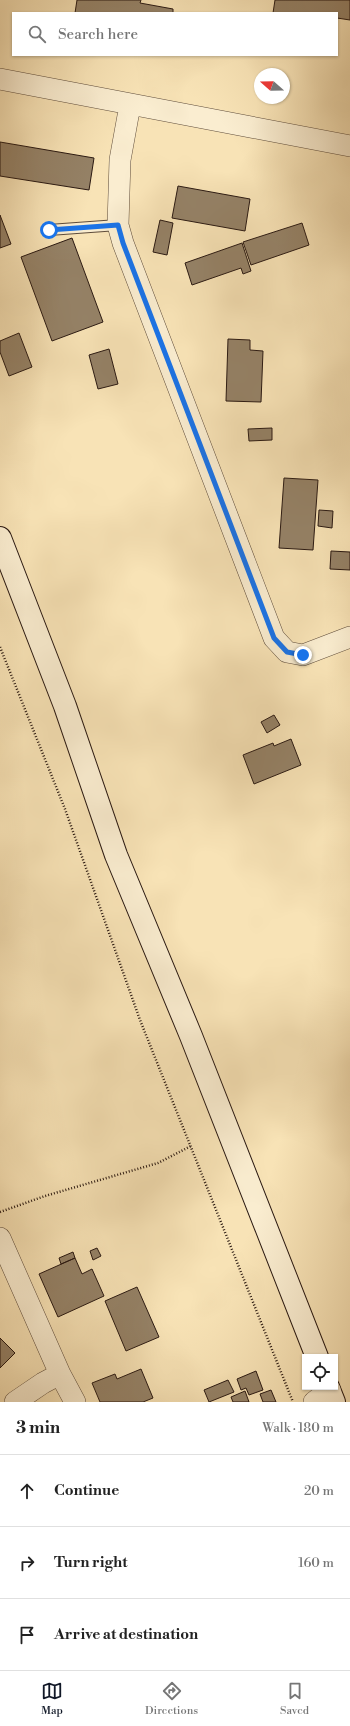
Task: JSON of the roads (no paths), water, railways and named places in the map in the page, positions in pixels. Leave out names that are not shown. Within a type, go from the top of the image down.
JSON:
[{"type":"main road","points":[[0,538],[65,706],[116,855],[215,1095],[316,1354]]},
{"type":"street","points":[[0,79],[350,146]]},
{"type":"street","points":[[130,104],[120,160],[118,225],[123,243],[274,638],[287,652],[303,655],[350,637]]},
{"type":"street","points":[[0,1238],[60,1374],[75,1402]]},
{"type":"street","points":[[15,1402],[43,1383],[60,1374]]},
{"type":"lane","points":[[49,230],[118,225]]}]
